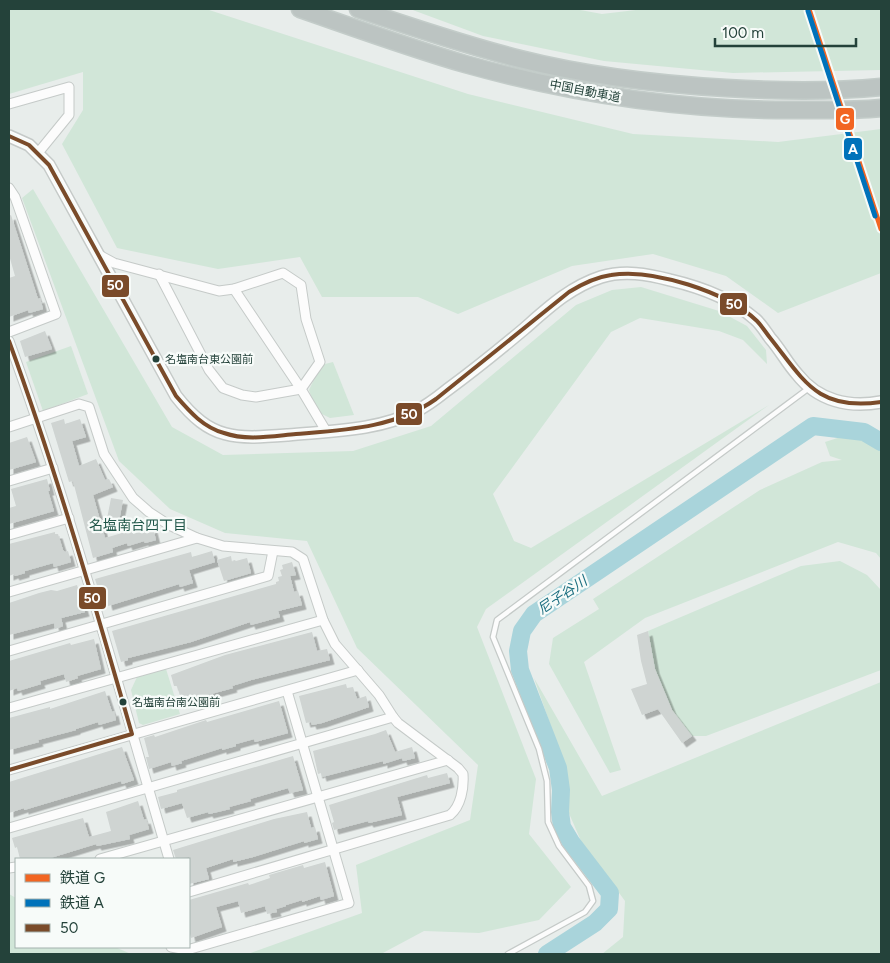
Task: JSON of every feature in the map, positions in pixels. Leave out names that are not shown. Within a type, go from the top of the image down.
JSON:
[{"type":"highway","name":"中国自動車道","points":[[300,9],[465,64],[577,91],[644,101],[756,110],[881,108]]},
{"type":"highway","name":"中国自動車道","points":[[358,9],[453,40],[522,59],[635,80],[754,90],[812,91],[881,87]]},
{"type":"street","points":[[9,104],[69,87],[69,115],[38,152]]},
{"type":"street","points":[[9,136],[29,145],[49,165],[101,256],[176,396],[198,421],[232,436],[253,438],[380,424],[417,411],[460,381],[565,294],[602,277],[623,273],[647,274],[686,284],[728,300],[756,320],[809,388],[821,395],[845,404],[858,405],[881,402]]},
{"type":"street","points":[[9,188],[15,196],[56,314],[9,332]]},
{"type":"street","points":[[101,256],[114,263],[159,274],[219,291],[234,289],[284,273],[301,284],[306,319],[320,362],[301,389],[256,396],[242,395],[223,388],[208,370],[159,274]]},
{"type":"street","points":[[234,289],[301,389],[326,431]]},
{"type":"street","points":[[9,342],[37,418],[69,518],[169,858]]},
{"type":"street","points":[[9,373],[19,370]]},
{"type":"street","points":[[9,426],[80,404],[89,407],[104,454],[133,498],[162,520],[197,538],[223,546],[273,552],[292,552],[303,559],[323,620],[335,644],[380,695],[392,718],[448,760],[463,774],[459,802],[456,810],[450,816],[190,892]]},
{"type":"street","points":[[9,481],[53,468]]},
{"type":"street","points":[[9,535],[69,518]]},
{"type":"street","points":[[9,592],[197,538]]},
{"type":"street","points":[[9,651],[268,576],[273,552]]},
{"type":"street","points":[[9,708],[323,620]]},
{"type":"street","points":[[9,770],[358,670]]},
{"type":"street","points":[[174,948],[194,948],[349,903],[287,691]]},
{"type":"street","points":[[9,828],[392,718]]},
{"type":"street","points":[[104,858],[448,760]]},
{"type":"lane","points":[[508,954],[585,912],[593,901],[589,886],[559,846],[548,822],[547,781],[539,749],[493,638],[497,620],[809,388]]},
{"type":"green space","points":[[9,9],[206,9],[468,94],[633,134],[778,142],[881,129],[881,273],[778,313],[726,276],[653,254],[572,266],[458,314],[418,297],[322,297],[300,257],[218,269],[117,248],[62,144],[83,110],[83,72],[9,94]]},
{"type":"green space","points":[[410,9],[575,9],[602,14],[644,9],[881,9],[881,70],[733,73],[604,61],[483,36]]},
{"type":"green space","points":[[33,189],[172,427],[223,455],[353,451],[431,426],[576,305],[612,290],[641,287],[719,311],[747,326],[766,350],[767,364],[743,340],[719,331],[640,318],[611,332],[493,494],[514,541],[531,548],[769,405],[486,609],[477,627],[536,779],[529,834],[571,887],[539,920],[479,933],[424,931],[381,954],[248,954],[362,913],[356,865],[470,820],[478,765],[357,648],[307,541],[225,533],[170,509],[119,461],[22,198]]},
{"type":"green space","points":[[71,346],[88,394],[43,411],[26,362]]},
{"type":"green space","points":[[333,362],[354,415],[330,418],[320,413],[312,399],[309,390],[321,365]]},
{"type":"green space","points":[[850,434],[881,434],[881,559],[876,553],[838,542],[645,618],[584,662],[621,770],[610,773],[549,664],[553,638],[599,609],[593,599],[760,490],[822,462],[842,460],[830,456],[825,442]]},
{"type":"green space","points":[[840,561],[867,575],[881,590],[881,670],[706,736],[692,736],[672,710],[655,669],[648,631],[801,566]]},
{"type":"green space","points":[[166,669],[180,714],[143,725],[139,723],[131,690],[137,677]]},
{"type":"green space","points":[[534,678],[602,796],[881,682],[881,954],[602,954],[623,937],[625,901],[581,841],[568,811],[563,761]]},
{"type":"green space","points":[[9,894],[15,897],[15,948],[117,948],[131,954],[9,954]]},
{"type":"building","points":[[11,215],[38,299],[40,298],[43,309],[29,313],[28,310],[9,317],[9,278],[15,276],[9,255],[9,216]]},
{"type":"building","points":[[45,331],[52,349],[25,357],[20,341]]},
{"type":"building","points":[[64,419],[65,424],[80,419],[86,437],[72,441],[79,466],[96,459],[105,480],[109,479],[113,487],[93,495],[105,538],[132,530],[133,534],[153,528],[156,540],[145,543],[144,541],[128,546],[127,543],[112,548],[113,552],[93,558],[73,481],[69,482],[51,423]]},
{"type":"building","points":[[27,437],[36,462],[9,470],[9,443]]},
{"type":"building","points":[[47,479],[50,491],[48,491],[54,511],[9,524],[9,508],[16,506],[11,489]]},
{"type":"building","points":[[111,498],[123,500],[119,521],[107,519]]},
{"type":"building","points":[[55,532],[55,534],[58,534],[63,550],[65,552],[68,551],[71,562],[54,567],[53,563],[15,576],[14,574],[9,576],[9,544]]},
{"type":"building","points":[[212,551],[215,562],[189,570],[193,583],[180,587],[179,584],[108,606],[104,590],[99,592],[95,579],[191,552],[192,557]]},
{"type":"building","points":[[231,556],[232,562],[247,558],[251,573],[224,581],[217,560]]},
{"type":"building","points":[[292,562],[296,575],[290,576],[294,592],[298,591],[302,605],[278,611],[280,617],[251,625],[250,622],[191,642],[128,658],[128,660],[121,662],[112,631],[276,584],[279,581],[278,577],[282,576],[280,570],[283,569],[282,565]]},
{"type":"building","points":[[77,585],[85,612],[61,618],[63,626],[55,629],[54,623],[9,635],[9,603],[39,593],[51,590],[57,591]]},
{"type":"building","points":[[648,631],[655,669],[672,710],[692,736],[682,743],[658,709],[642,715],[631,689],[647,684],[637,635]]},
{"type":"building","points":[[312,632],[317,651],[327,649],[330,660],[251,680],[232,686],[233,688],[182,702],[177,686],[174,686],[171,675],[225,655]]},
{"type":"building","points":[[94,639],[101,669],[77,676],[78,678],[66,682],[64,674],[40,681],[41,684],[18,691],[17,688],[9,691],[9,661],[70,643],[71,645]]},
{"type":"building","points":[[346,684],[347,688],[353,687],[357,699],[366,696],[369,707],[322,723],[312,725],[311,722],[306,723],[299,696]]},
{"type":"building","points":[[105,691],[116,720],[99,725],[98,722],[9,750],[9,718],[50,707],[50,709]]},
{"type":"building","points":[[279,701],[288,733],[255,742],[254,739],[236,744],[236,746],[222,750],[222,748],[181,761],[182,763],[172,766],[171,762],[149,769],[146,757],[149,757],[144,738],[154,735],[155,737],[206,720],[207,722]]},
{"type":"building","points":[[386,730],[395,752],[412,747],[415,758],[403,761],[402,758],[383,764],[383,761],[322,777],[321,773],[318,774],[313,751]]},
{"type":"building","points":[[122,747],[134,780],[122,784],[121,781],[9,813],[9,782]]},
{"type":"building","points":[[293,756],[303,790],[290,793],[288,788],[250,799],[251,801],[229,807],[230,809],[209,814],[208,812],[187,818],[182,803],[161,809],[158,797]]},
{"type":"building","points":[[447,773],[450,783],[397,797],[402,815],[334,830],[332,823],[334,822],[329,805],[427,775],[428,778]]},
{"type":"building","points":[[138,801],[149,829],[129,835],[130,839],[97,846],[96,844],[50,858],[20,858],[17,847],[15,848],[12,838],[83,818],[89,837],[111,831],[106,812]]},
{"type":"building","points":[[307,812],[311,828],[315,827],[318,839],[304,843],[304,841],[233,862],[233,859],[206,868],[209,879],[190,884],[190,858],[176,858],[173,850],[274,819]]},
{"type":"building","points":[[325,862],[334,896],[321,900],[320,896],[302,902],[302,900],[276,909],[277,912],[267,914],[265,906],[241,913],[238,901],[216,907],[222,927],[191,938],[190,900],[248,883],[249,885],[270,878],[269,875],[303,865],[304,868]]},
{"type":"waterway","name":"尼子谷川","points":[[547,954],[595,923],[609,909],[610,893],[571,842],[562,827],[560,812],[561,790],[558,768],[520,670],[518,651],[522,631],[534,614],[813,426],[864,432],[881,442]]},
{"type":"rail line","name":"G","points":[[809,9],[881,229]]},
{"type":"rail line","name":"A","points":[[808,11],[875,216]]},
{"type":"transit line","name":"50","points":[[9,136],[29,145],[49,165],[176,396],[203,423],[224,433],[241,437],[260,437],[333,431],[369,426],[404,416],[436,399],[569,292],[600,277],[628,274],[647,275],[688,284],[727,301],[744,310],[757,321],[804,380],[815,390],[827,397],[842,402],[860,404],[881,402]]},
{"type":"transit line","name":"50","points":[[9,341],[59,487],[132,734],[9,770]]},
{"type":"place","name":"名塩南台東公園前","points":[[156,359]]},
{"type":"place","name":"名塩南台南公園前","points":[[123,702]]},
{"type":"district","name":"名塩南台四丁目","points":[[138,525]]}]
